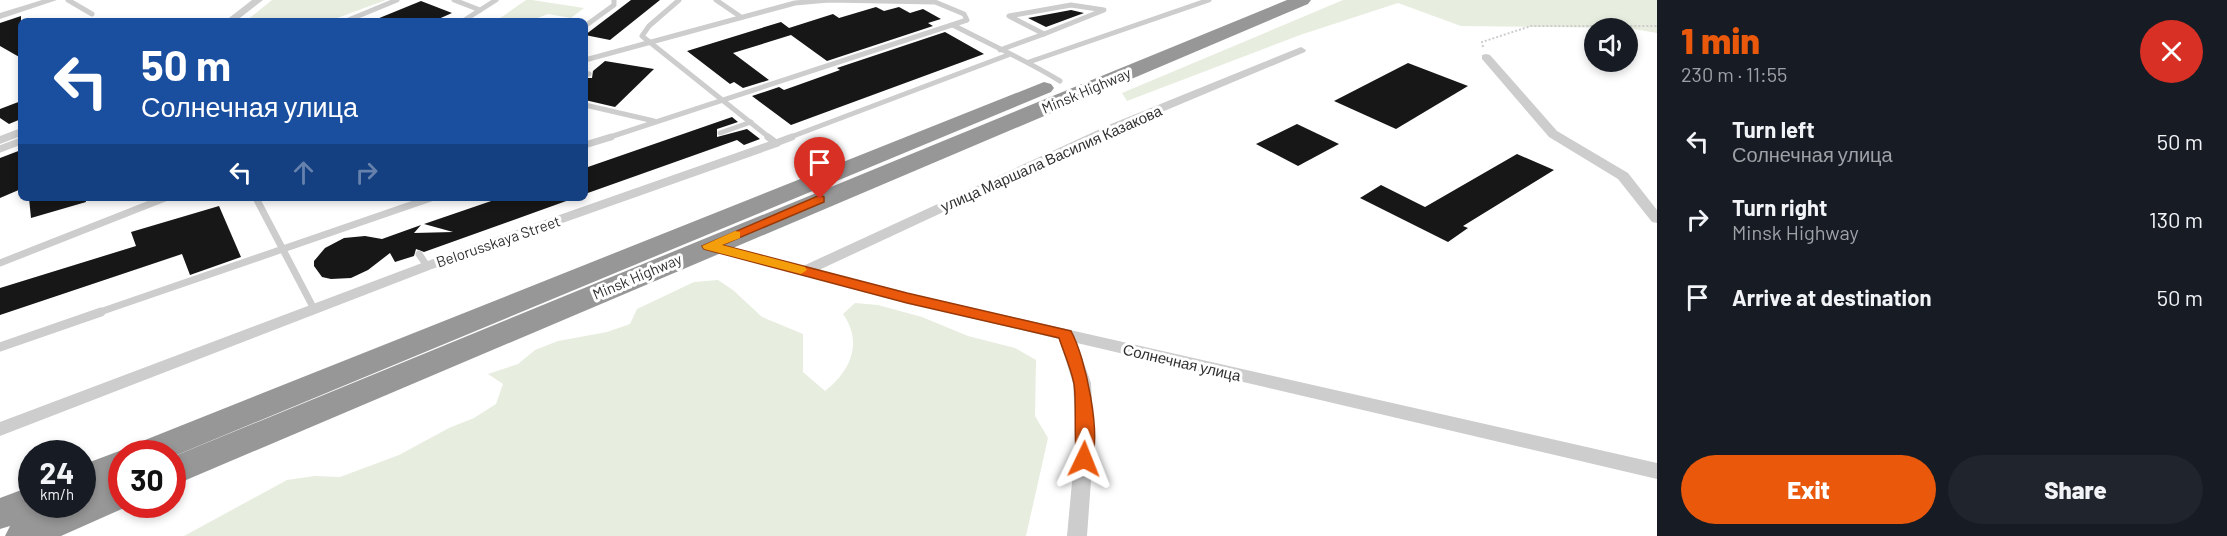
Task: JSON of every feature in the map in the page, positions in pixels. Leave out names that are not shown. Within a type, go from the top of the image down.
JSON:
[{"type":"highway","name":"Minsk Highway","points":[[179,440],[1259,0]]},
{"type":"highway","name":"Minsk Highway","points":[[186,466],[1302,0]]},
{"type":"highway","points":[[23,536],[108,499]]},
{"type":"highway","points":[[0,514],[18,507]]},
{"type":"street","points":[[0,16],[52,0]]},
{"type":"street","points":[[234,18],[258,0]]},
{"type":"street","name":"улица Маршала Василия Казакова","points":[[804,271],[1115,127],[1301,50]]},
{"type":"street","points":[[1486,57],[1553,134],[1623,176],[1657,219]]},
{"type":"street","points":[[0,140],[18,133]]},
{"type":"street","name":"Belorusskaya Street","points":[[0,429],[314,309],[423,260],[776,143]]},
{"type":"street","name":"Солнечная улица","points":[[709,246],[1065,335],[1657,471]]},
{"type":"street","points":[[1065,335],[1082,383],[1085,439],[1077,536]]},
{"type":"lane","points":[[68,0],[92,14]]},
{"type":"lane","points":[[353,18],[397,0]]},
{"type":"lane","points":[[454,0],[480,10]]},
{"type":"lane","points":[[468,18],[496,0]]},
{"type":"lane","points":[[588,24],[614,5],[614,0]]},
{"type":"lane","points":[[679,0],[649,26],[642,36],[650,45],[776,143]]},
{"type":"lane","points":[[716,0],[741,17]]},
{"type":"lane","points":[[588,59],[650,45],[795,3],[829,0],[934,2],[964,14],[966,20],[723,102],[588,144]]},
{"type":"lane","points":[[1029,62],[1209,0]]},
{"type":"lane","points":[[1000,50],[1045,34],[1101,13],[1104,10],[1089,2],[1054,1],[1009,16],[1045,34]]},
{"type":"lane","points":[[953,25],[1008,55],[1029,62],[1060,81]]},
{"type":"lane","name":"Belorusskaya Street","points":[[776,143],[1008,55]]},
{"type":"lane","points":[[588,106],[655,122]]},
{"type":"lane","points":[[720,133],[751,122]]},
{"type":"lane","points":[[0,149],[18,142]]},
{"type":"lane","points":[[0,263],[157,201]]},
{"type":"lane","points":[[258,201],[314,309]]},
{"type":"lane","points":[[0,347],[422,201]]},
{"type":"path","points":[[1486,57],[1482,42],[1531,26],[1657,27]]},
{"type":"shaded area","points":[[272,0],[386,0],[337,18],[250,18]]},
{"type":"shaded area","points":[[526,0],[584,8],[571,18],[548,14],[538,18],[500,18]]},
{"type":"shaded area","points":[[1343,0],[1657,0],[1657,33],[1638,30],[1638,18],[1584,18],[1584,27],[1461,26],[1398,3],[1300,35],[1127,101],[1122,93]]},
{"type":"shaded area","points":[[718,280],[733,290],[762,317],[803,334],[803,372],[825,391],[842,374],[851,356],[852,335],[843,314],[855,303],[878,305],[922,317],[968,336],[1015,348],[1036,360],[1035,416],[1048,438],[1026,536],[184,536],[287,480],[315,476],[340,477],[399,455],[449,428],[474,418],[496,404],[503,384],[488,374],[518,364],[535,350],[558,341],[607,332],[630,324],[637,309],[694,282]]},
{"type":"building","points":[[631,0],[660,0],[610,40],[588,36],[588,33]]},
{"type":"building","points":[[421,1],[452,13],[441,18],[379,18]]},
{"type":"building","points":[[876,7],[884,11],[899,7],[910,13],[923,9],[941,19],[928,23],[933,26],[827,61],[791,35],[733,53],[769,80],[743,88],[734,82],[730,84],[687,51],[781,22],[789,28],[833,14],[839,18]]},
{"type":"building","points":[[1071,10],[1084,13],[1046,27],[1028,18]]},
{"type":"building","points":[[21,16],[18,18],[18,56],[0,46],[0,23]]},
{"type":"building","points":[[945,32],[984,54],[791,125],[752,96],[779,87],[784,90],[840,70],[837,68]]},
{"type":"building","points":[[605,61],[654,69],[615,107],[588,101],[588,78],[592,78],[593,71]]},
{"type":"building","points":[[1408,63],[1468,86],[1396,129],[1334,101]]},
{"type":"building","points":[[18,102],[18,120],[9,124],[0,118],[0,109]]},
{"type":"building","points":[[732,117],[738,122],[717,129],[717,137],[747,129],[760,139],[744,145],[737,140],[588,193],[588,167]]},
{"type":"building","points":[[1297,124],[1339,144],[1298,166],[1256,144]]},
{"type":"building","points":[[18,151],[18,190],[0,198],[0,158]]},
{"type":"building","points":[[1517,154],[1554,170],[1463,226],[1468,228],[1448,242],[1360,198],[1381,185],[1425,207]]},
{"type":"building","points":[[29,201],[86,201],[86,202],[31,218]]},
{"type":"building","points":[[491,201],[566,201],[424,252],[416,249],[414,256],[395,262],[390,253],[368,270],[351,278],[322,277],[314,266],[314,261],[325,248],[344,238],[365,236],[382,239],[421,225],[414,233],[453,232],[424,224]]},
{"type":"building","points":[[219,206],[241,257],[190,275],[182,254],[0,315],[0,288],[136,246],[131,232]]},
{"type":"slow traffic","points":[[735,235],[709,246],[801,270]]},
{"type":"route","points":[[820,199],[709,246],[907,298],[1065,335],[1082,383],[1084,459]]}]
